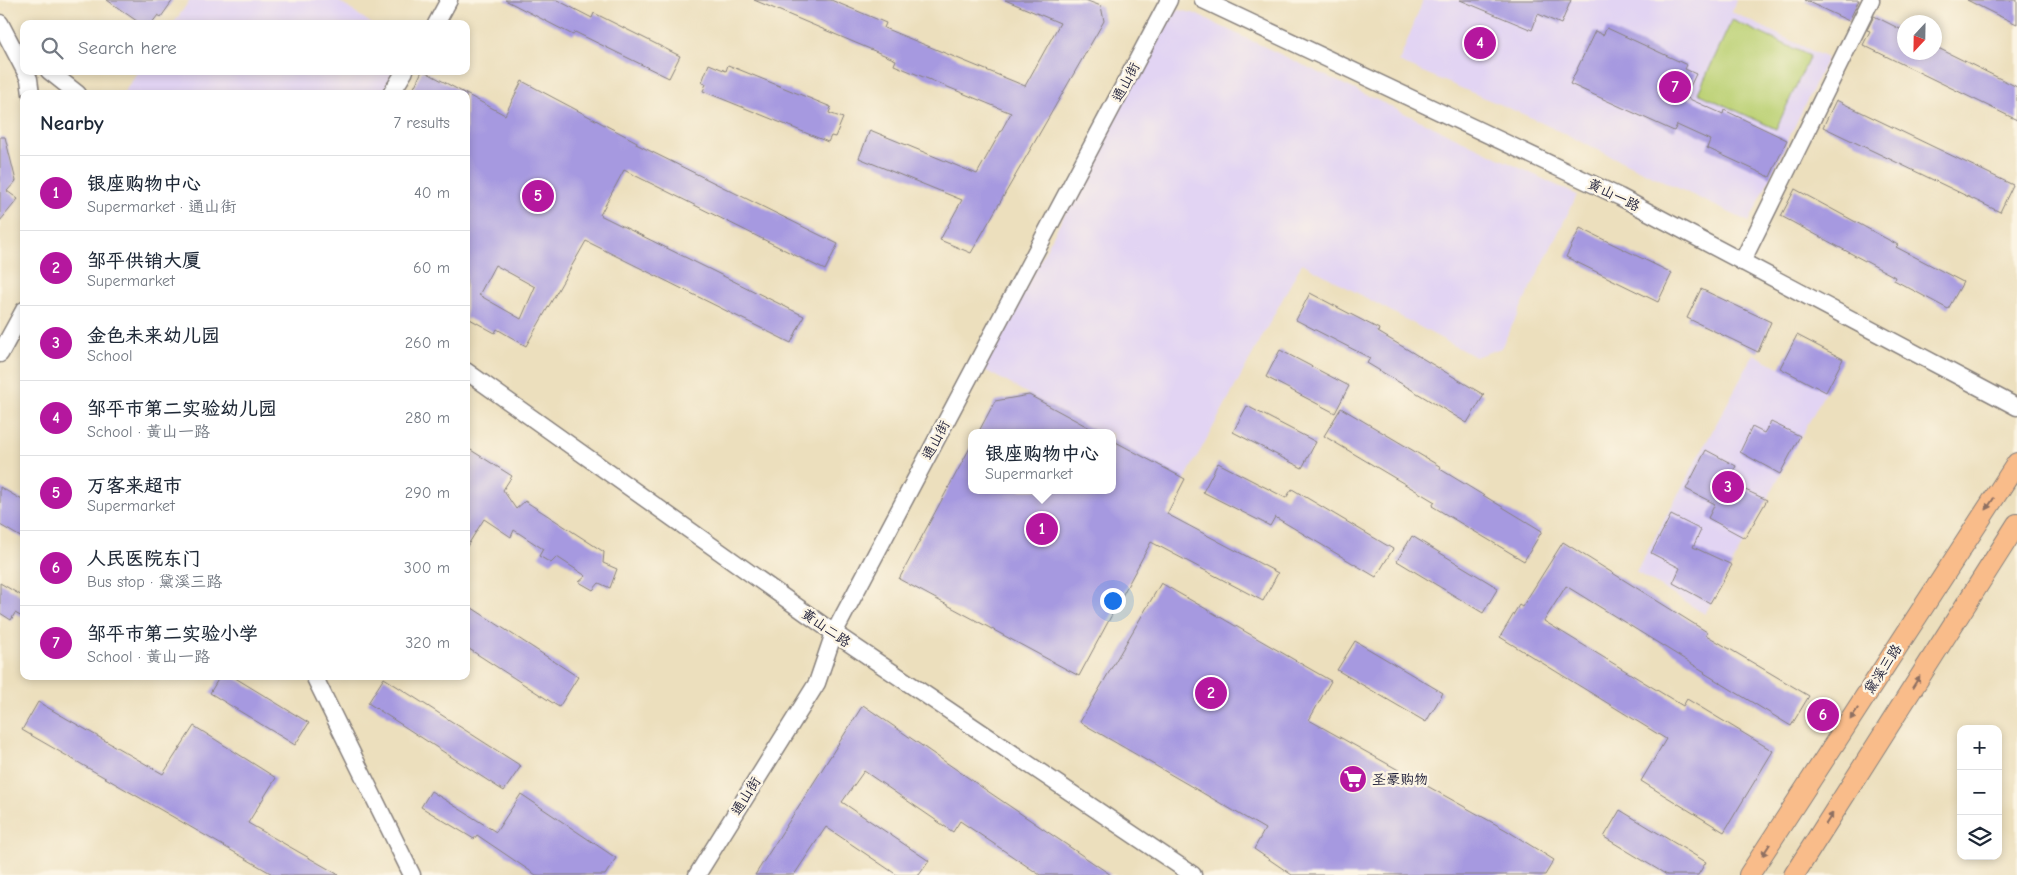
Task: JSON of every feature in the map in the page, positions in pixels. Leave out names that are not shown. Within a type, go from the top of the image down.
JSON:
[{"type":"main road","name":"黛溪三路","points":[[1750,875],[2017,463]]},
{"type":"main road","points":[[1794,875],[2017,524]]},
{"type":"street","points":[[438,20],[449,0]]},
{"type":"street","name":"通山街","points":[[697,875],[817,683],[834,633],[1169,0]]},
{"type":"street","name":"黄山一路","points":[[1204,0],[1620,197],[2017,407]]},
{"type":"street","points":[[1742,262],[1871,0]]},
{"type":"street","points":[[0,23],[17,47]]},
{"type":"street","points":[[27,75],[30,90]]},
{"type":"street","points":[[54,75],[73,90]]},
{"type":"street","points":[[393,90],[403,75]]},
{"type":"street","points":[[0,354],[18,333]]},
{"type":"street","name":"黄山二路","points":[[470,374],[834,633],[1193,875]]},
{"type":"street","points":[[316,680],[412,875]]},
{"type":"shaded area","points":[[190,0],[337,0],[366,20],[176,20]]},
{"type":"shaded area","points":[[1423,0],[1736,0],[1732,12],[1827,58],[1749,222],[1525,115],[1399,62]]},
{"type":"shaded area","points":[[1179,10],[1193,13],[1577,195],[1501,348],[1475,357],[1302,263],[1185,479],[1116,442],[1116,429],[1092,429],[983,369],[1168,18]]},
{"type":"shaded area","points":[[136,75],[395,75],[385,90],[126,90]]},
{"type":"shaded area","points":[[1797,335],[1843,359],[1705,614],[1636,572],[1754,354],[1780,368]]},
{"type":"green space","points":[[1732,20],[1810,56],[1776,129],[1698,93]]},
{"type":"building","points":[[107,0],[173,0],[161,17],[158,15],[154,20],[135,20]]},
{"type":"building","points":[[505,0],[557,0],[592,18],[594,13],[680,56],[669,78],[575,32],[573,35]]},
{"type":"building","points":[[754,0],[831,0],[886,23],[884,28],[1025,86],[1060,23],[1005,0],[1085,0],[1101,6],[1104,21],[971,253],[940,240],[962,200],[859,158],[870,130],[977,174],[1011,113],[894,65],[896,60]]},
{"type":"building","points":[[1460,0],[1571,0],[1561,24],[1538,14],[1532,30]]},
{"type":"building","points":[[1804,0],[1859,0],[1849,21]]},
{"type":"building","points":[[1967,0],[2017,0],[2017,24],[1997,15]]},
{"type":"building","points":[[1874,16],[1897,28],[1897,60],[1942,60],[1942,50],[2017,87],[2017,120],[1863,45],[1870,31],[1867,30]]},
{"type":"building","points":[[1607,28],[1687,65],[1685,69],[1696,74],[1685,97],[1723,114],[1724,110],[1787,140],[1770,177],[1707,148],[1710,140],[1677,125],[1674,131],[1570,84],[1595,31],[1603,35]]},
{"type":"building","points":[[709,64],[726,71],[728,65],[831,107],[829,113],[843,118],[835,137],[831,136],[828,142],[703,91],[706,84],[702,82]]},
{"type":"building","points":[[420,75],[431,75],[459,90],[413,90]]},
{"type":"building","points":[[522,81],[637,142],[636,144],[838,244],[825,270],[624,170],[600,215],[804,316],[791,343],[586,241],[526,346],[497,329],[495,333],[470,319],[470,96],[505,115]],"holes":[[[495,265],[535,287],[521,319],[479,295]]]},
{"type":"building","points":[[1836,100],[2013,185],[2000,212],[1823,127]]},
{"type":"building","points":[[0,137],[5,137],[16,181],[7,191],[18,199],[0,221]]},
{"type":"building","points":[[1795,189],[1898,245],[1896,247],[1963,282],[1948,309],[1894,280],[1895,277],[1781,216]]},
{"type":"building","points":[[1580,228],[1672,273],[1658,302],[1566,257]]},
{"type":"building","points":[[1701,289],[1771,322],[1758,352],[1687,318]]},
{"type":"building","points":[[1310,293],[1379,329],[1378,332],[1484,395],[1467,423],[1367,363],[1370,358],[1296,320]]},
{"type":"building","points":[[1797,335],[1843,359],[1826,392],[1780,368]]},
{"type":"building","points":[[1280,350],[1349,386],[1335,413],[1266,377]]},
{"type":"building","points":[[1029,395],[1092,429],[980,429],[995,401]]},
{"type":"building","points":[[1247,406],[1316,442],[1302,468],[1233,432]]},
{"type":"building","points":[[1341,408],[1441,467],[1440,469],[1542,531],[1524,561],[1432,506],[1435,502],[1324,436]]},
{"type":"building","points":[[1771,422],[1800,436],[1780,474],[1740,452],[1752,427],[1764,433]]},
{"type":"building","points":[[1116,442],[1185,479],[1167,514],[1278,573],[1263,601],[1151,542],[1079,676],[899,579],[968,451],[968,494],[1116,494]]},
{"type":"building","points":[[470,450],[512,476],[503,490],[516,509],[525,501],[604,552],[603,563],[617,569],[610,588],[599,583],[593,590],[579,582],[586,576],[557,557],[551,563],[539,556],[543,549],[514,530],[511,537],[484,519],[470,542]]},
{"type":"building","points":[[1706,450],[1736,466],[1728,482],[1767,500],[1745,538],[1708,518],[1715,504],[1686,489]]},
{"type":"building","points":[[1218,463],[1286,498],[1292,489],[1393,549],[1376,577],[1275,517],[1270,526],[1203,492]]},
{"type":"building","points":[[0,487],[20,499],[20,537],[0,525]]},
{"type":"building","points":[[1671,515],[1701,530],[1693,547],[1732,565],[1710,603],[1673,583],[1680,568],[1651,553]]},
{"type":"building","points":[[1412,536],[1498,588],[1483,613],[1397,561]]},
{"type":"building","points":[[1563,542],[1707,632],[1706,635],[1809,696],[1791,726],[1566,586],[1544,621],[1683,706],[1687,699],[1773,751],[1724,832],[1641,781],[1666,739],[1500,637],[1519,605],[1522,607]]},
{"type":"building","points":[[0,583],[20,595],[20,616],[15,613],[11,620],[0,613]]},
{"type":"building","points":[[1161,583],[1331,681],[1309,720],[1506,830],[1554,860],[1545,875],[1292,875],[1254,849],[1265,829],[1080,722]]},
{"type":"building","points":[[470,607],[578,677],[559,707],[470,650]]},
{"type":"building","points":[[1355,641],[1443,693],[1426,722],[1337,670]]},
{"type":"building","points":[[218,680],[239,680],[309,723],[295,745],[210,693]]},
{"type":"building","points":[[383,680],[387,680],[521,766],[504,791],[368,703]]},
{"type":"building","points":[[38,702],[163,774],[194,726],[276,778],[248,823],[339,875],[274,875],[22,730]]},
{"type":"building","points":[[863,705],[1111,875],[1040,875],[960,821],[953,832],[864,771],[842,802],[929,861],[919,875],[897,875],[826,827],[794,875],[755,875]]},
{"type":"building","points":[[431,791],[496,832],[521,794],[616,858],[605,875],[536,875],[477,835],[474,839],[421,807]]},
{"type":"building","points":[[1620,810],[1706,862],[1698,875],[1667,875],[1604,837]]},
{"type":"place","name":"邹平市第二实验幼儿园","points":[[1480,43]]},
{"type":"place","name":"邹平市第二实验小学","points":[[1675,87]]},
{"type":"place","name":"万客来超市","points":[[538,196]]},
{"type":"place","name":"金色未来幼儿园","points":[[1728,487]]},
{"type":"place","name":"银座购物中心","points":[[1042,529]]},
{"type":"place","name":"邹平供销大厦","points":[[1211,693]]},
{"type":"place","name":"人民医院东门","points":[[1823,715]]},
{"type":"place","name":"圣豪购物","points":[[1353,779]]}]
